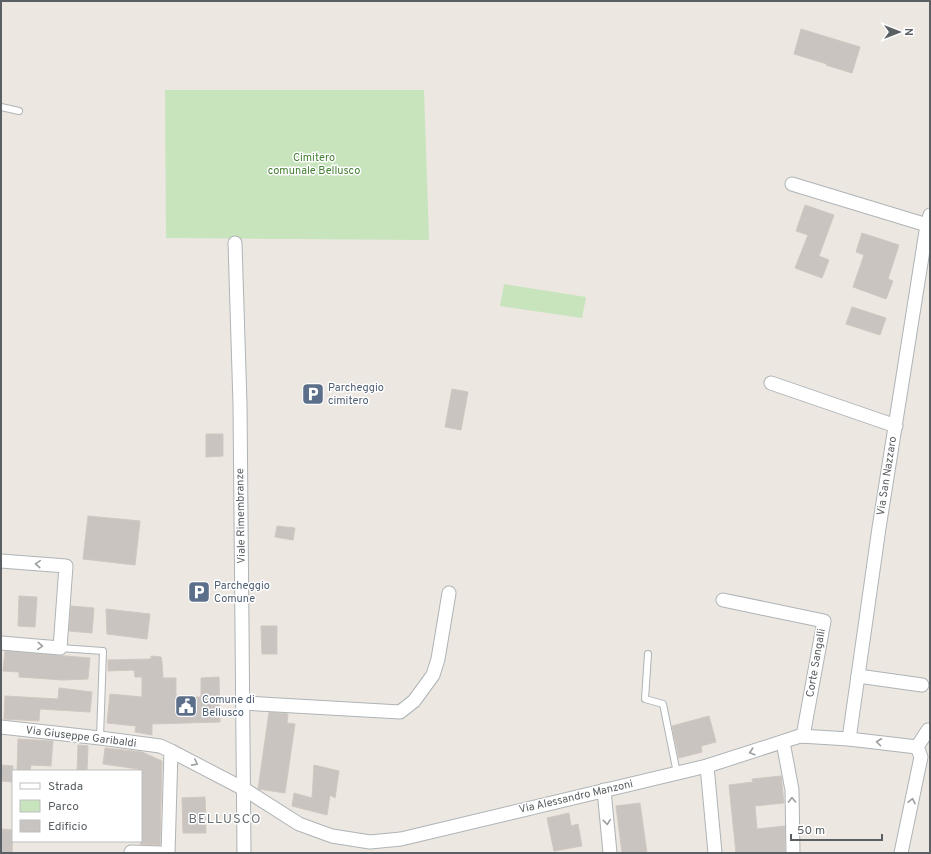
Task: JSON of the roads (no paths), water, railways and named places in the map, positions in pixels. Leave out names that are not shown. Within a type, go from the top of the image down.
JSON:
[{"type":"street","points":[[792,184],[928,220]]},
{"type":"street","name":"Via San Nazzaro","points":[[849,739],[879,528],[928,220]]},
{"type":"street","name":"Viale Rimembranze","points":[[234,243],[240,404],[244,853]]},
{"type":"street","points":[[772,383],[896,426]]},
{"type":"street","points":[[1,561],[66,566],[60,648],[1,643]]},
{"type":"street","points":[[243,703],[400,712],[414,701],[433,675],[438,659],[449,593]]},
{"type":"street","name":"Corte Sangalli","points":[[723,600],[824,621],[803,736]]},
{"type":"street","points":[[858,676],[922,685]]},
{"type":"street","name":"Via Giuseppe Garibaldi","points":[[1,727],[100,738],[166,749]]},
{"type":"street","points":[[901,853],[921,757],[918,747],[928,730],[930,730]]},
{"type":"street","name":"Via Alessandro Manzoni","points":[[166,749],[244,789],[299,824],[332,836],[370,842],[401,839],[707,766],[800,736],[849,739],[918,747]]},
{"type":"street","points":[[783,742],[792,790],[793,853]]},
{"type":"street","points":[[166,749],[168,853]]},
{"type":"street","points":[[707,766],[715,853]]},
{"type":"street","points":[[604,790],[610,853]]},
{"type":"street","points":[[131,853],[160,853]]},
{"type":"lane","points":[[1,107],[18,111]]},
{"type":"lane","points":[[60,648],[103,651],[100,738]]},
{"type":"lane","points":[[648,654],[644,699],[663,704],[677,773]]},
{"type":"place","name":"Parcheggio cimitero","points":[[313,394]]},
{"type":"place","name":"Parcheggio Comune","points":[[199,592]]},
{"type":"place","name":"Comune di Bellusco","points":[[186,706]]},
{"type":"district","name":"BELLUSCO","points":[[225,820]]},
{"type":"park label","name":"Cimitero comunale Bellusco","points":[[314,164]]}]
